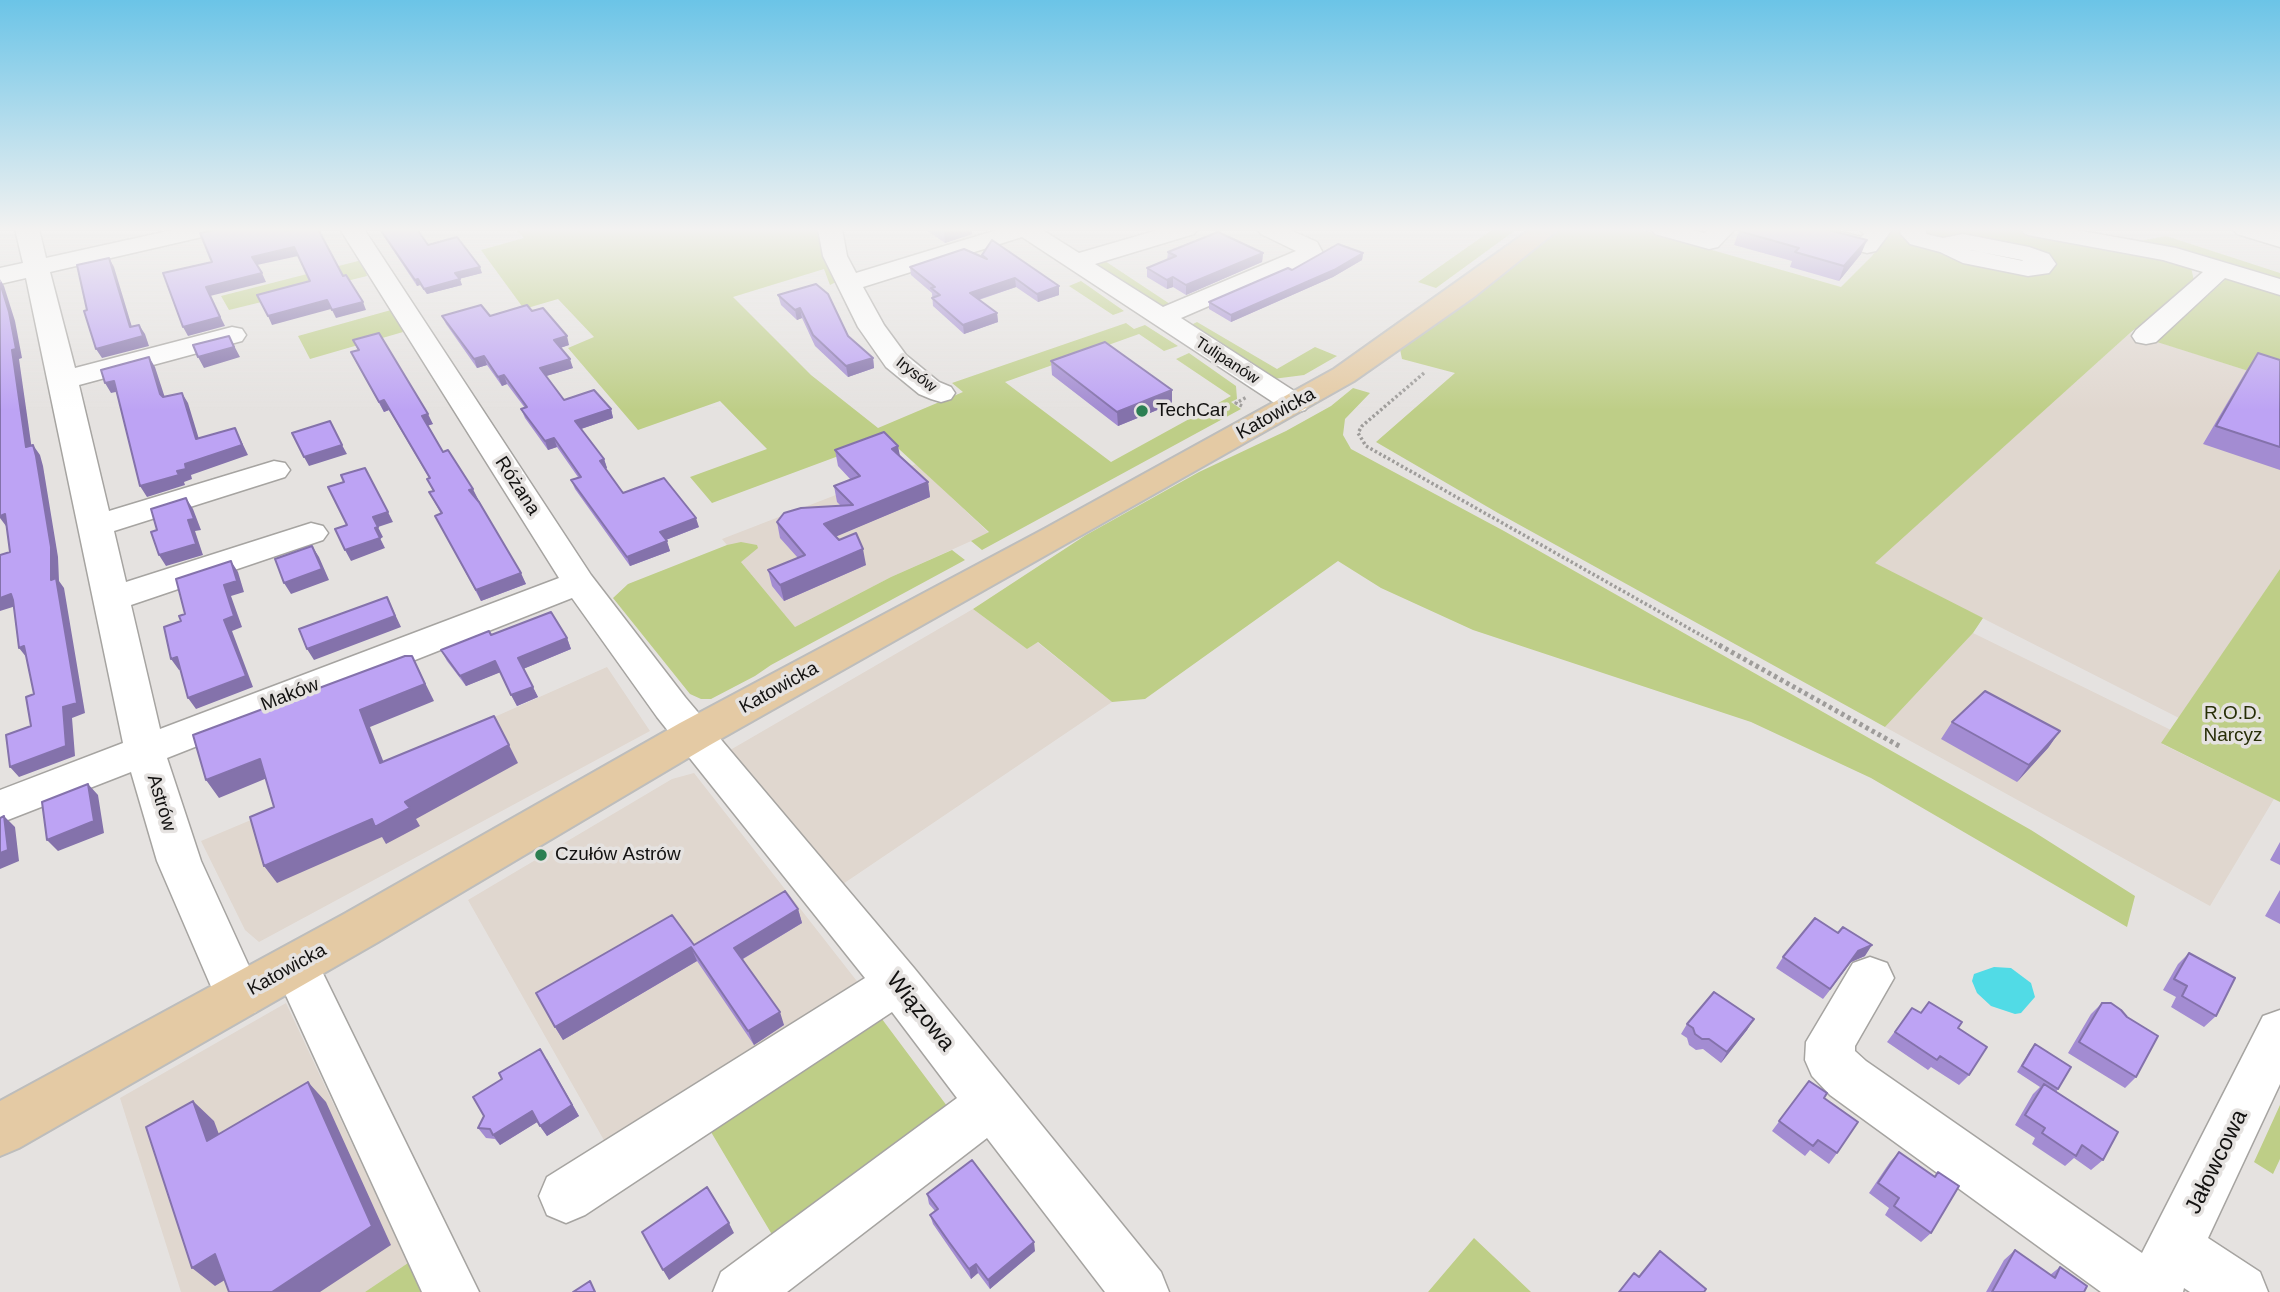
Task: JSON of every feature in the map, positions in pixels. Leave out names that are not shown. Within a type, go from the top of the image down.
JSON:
[{"type":"main road","name":"Katowicka","points":[[0,1130],[239,997],[695,734],[1294,404],[1373,356],[1464,289]]},
{"type":"street","name":"Astrów","points":[[42,289],[145,751],[179,861],[239,997]]},
{"type":"street","name":"Różana","points":[[391,289],[579,583],[671,707],[695,734]]},
{"type":"street","name":"Irysów","points":[[852,289],[871,327],[896,361],[929,388],[941,393]]},
{"type":"street","name":"Tulipanów","points":[[1117,289],[1294,404]]},
{"type":"street","points":[[1160,318],[1227,289]]},
{"type":"street","points":[[2146,335],[2198,289]]},
{"type":"street","points":[[64,380],[232,335]]},
{"type":"street","points":[[96,526],[274,470]]},
{"type":"street","points":[[112,599],[311,533]]},
{"type":"street","name":"Maków","points":[[0,807],[579,583]]},
{"type":"street","name":"Wiązowa","points":[[695,734],[706,751],[897,983],[1141,1292]]},
{"type":"street","points":[[295,965],[452,1292]]},
{"type":"street","points":[[1870,978],[1831,1042],[1830,1060],[1848,1077],[2159,1278],[2240,1292]]},
{"type":"street","points":[[565,1196],[897,983]]},
{"type":"street","name":"Jałowcowa","points":[[2159,1278],[2280,1032]]},
{"type":"street","points":[[741,1292],[992,1102]]},
{"type":"path","points":[[1424,373],[1362,426],[1358,433],[1366,446],[1901,747]]},
{"type":"shaded area","points":[[2130,333],[2280,381],[2280,569],[2179,718],[1874,563]]},
{"type":"shaded area","points":[[916,464],[989,533],[891,577],[795,627],[722,539]]},
{"type":"shaded area","points":[[973,609],[1027,649],[1037,642],[1112,702],[837,888],[725,753]]},
{"type":"shaded area","points":[[1973,633],[2171,730],[2162,744],[2274,799],[2210,906],[1885,727]]},
{"type":"shaded area","points":[[607,667],[650,731],[259,942],[245,930],[201,841]]},
{"type":"shaded area","points":[[694,773],[867,994],[614,1158],[468,900],[672,779]]},
{"type":"shaded area","points":[[286,1003],[408,1263],[365,1292],[181,1292],[120,1098]]},
{"type":"green space","points":[[247,289],[313,289],[229,310],[221,296]]},
{"type":"green space","points":[[510,289],[758,289],[733,297],[811,375],[878,428],[963,392],[952,383],[1126,323],[1134,329],[1145,325],[1178,346],[1164,351],[1139,334],[1005,382],[1111,462],[1231,396],[1176,359],[1189,353],[1236,386],[1237,399],[1231,402],[1241,409],[982,550],[971,541],[989,532],[887,438],[712,503],[690,477],[767,449],[720,401],[638,430],[568,348],[594,337],[558,299],[524,309]]},
{"type":"green space","points":[[1074,289],[1093,289],[1124,311],[1113,315]]},
{"type":"green space","points":[[1134,289],[1148,289],[1173,306],[1162,307]]},
{"type":"green space","points":[[1479,289],[2184,289],[2130,333],[1875,563],[1983,618],[1973,633],[1885,727],[1498,513],[1376,442],[1455,373],[1402,359],[1400,349]]},
{"type":"green space","points":[[2215,289],[2262,289],[2280,295],[2280,381],[2157,342]]},
{"type":"green space","points":[[391,310],[403,332],[310,359],[298,336]]},
{"type":"green space","points":[[1197,322],[1277,369],[1315,347],[1337,356],[1304,375],[1273,379],[1189,326]]},
{"type":"green space","points":[[1353,388],[1370,393],[1345,419],[1343,435],[1351,449],[1504,531],[2031,830],[2135,896],[2127,927],[1871,778],[1751,722],[1473,630],[1381,588],[1338,561],[1145,699],[1112,702],[1038,642],[1027,649],[973,609],[1086,535],[1199,472],[1286,431],[1331,406]]},
{"type":"green space","points":[[741,542],[757,545],[758,548],[741,562],[795,627],[891,577],[952,550],[965,560],[755,676],[711,699],[701,699],[690,694],[613,598],[628,584]]},
{"type":"green space","name":"R.O.D. Narcyz","points":[[2280,569],[2280,802],[2161,743]]},
{"type":"green space","points":[[876,1011],[950,1110],[780,1248],[711,1132]]},
{"type":"green space","points":[[2280,1105],[2280,1159],[2273,1174],[2254,1162]]},
{"type":"green space","points":[[1474,1238],[1531,1292],[1428,1292]]},
{"type":"green space","points":[[408,1263],[423,1292],[365,1292]]},
{"type":"water","points":[[1994,967],[2011,968],[2031,983],[2035,997],[2021,1013],[2015,1014],[1991,1006],[1977,993],[1972,981],[1974,974]]},
{"type":"building","points":[[2,289],[16,349],[12,350],[26,447],[33,445],[36,456],[51,547],[51,580],[56,578],[77,703],[63,707],[66,746],[10,767],[6,735],[31,726],[26,697],[34,694],[24,646],[19,648],[11,594],[0,598],[0,555],[10,552],[5,514],[0,516]]},
{"type":"building","points":[[82,289],[119,289],[130,327],[139,325],[143,336],[96,349],[84,311],[87,310]]},
{"type":"building","points":[[169,289],[207,289],[220,317],[183,327]]},
{"type":"building","points":[[279,289],[355,289],[363,302],[332,310],[327,300],[268,316],[257,295]]},
{"type":"building","points":[[798,289],[822,289],[828,294],[848,336],[873,358],[846,366],[813,335],[800,308],[795,310],[778,295]]},
{"type":"building","points":[[933,289],[981,289],[970,293],[997,313],[963,325],[932,298],[940,295]]},
{"type":"building","points":[[1031,289],[1050,289],[1037,294]]},
{"type":"building","points":[[1239,289],[1290,289],[1231,315],[1209,302]]},
{"type":"building","points":[[481,305],[490,316],[527,305],[532,311],[543,308],[567,336],[554,340],[570,359],[540,368],[564,400],[594,390],[611,409],[575,421],[604,459],[600,461],[623,493],[664,478],[696,518],[660,532],[667,541],[627,557],[571,480],[581,477],[554,438],[545,441],[521,409],[527,407],[504,375],[498,377],[484,356],[474,359],[442,316]]},
{"type":"building","points":[[379,333],[428,414],[422,416],[443,452],[448,450],[473,489],[469,490],[479,502],[521,573],[476,590],[435,516],[442,513],[429,492],[434,491],[427,479],[430,478],[384,400],[379,402],[351,352],[359,350],[353,340]]},
{"type":"building","points":[[229,336],[234,347],[198,357],[193,345]]},
{"type":"building","points":[[1105,342],[1172,390],[1117,412],[1051,361]]},
{"type":"building","points":[[2258,353],[2280,360],[2280,447],[2216,426]]},
{"type":"building","points":[[149,357],[160,394],[163,397],[182,393],[196,439],[235,428],[242,445],[185,464],[186,469],[177,471],[179,475],[140,486],[114,381],[105,383],[101,370]]},
{"type":"building","points":[[330,421],[342,445],[304,457],[292,433]]},
{"type":"building","points":[[884,432],[898,446],[892,449],[928,482],[824,524],[839,540],[856,533],[863,549],[780,585],[768,570],[805,555],[777,522],[784,513],[801,508],[853,505],[834,486],[860,476],[835,450]]},
{"type":"building","points":[[365,468],[388,512],[373,517],[380,538],[345,550],[335,529],[347,525],[328,487],[344,482],[341,475]]},
{"type":"building","points":[[186,498],[194,519],[188,520],[196,544],[159,555],[151,532],[157,530],[151,509]]},
{"type":"building","points":[[312,546],[322,569],[284,583],[275,559]]},
{"type":"building","points":[[231,561],[237,581],[224,585],[234,616],[224,620],[246,676],[188,698],[177,657],[171,659],[164,627],[181,621],[179,616],[185,614],[176,579]]},
{"type":"building","points":[[387,597],[395,616],[307,649],[299,629]]},
{"type":"building","points":[[551,612],[567,638],[518,658],[533,687],[511,695],[495,661],[460,676],[441,650],[489,631],[491,635]]},
{"type":"building","points":[[405,656],[412,656],[425,684],[360,710],[380,763],[494,716],[509,745],[405,802],[410,808],[375,827],[372,819],[264,866],[250,817],[274,807],[260,759],[206,780],[193,735]]},
{"type":"building","points":[[1985,691],[2060,731],[2029,765],[1952,722]]},
{"type":"building","points":[[88,784],[94,821],[47,840],[42,802]]},
{"type":"building","points":[[4,816],[8,850],[0,853],[0,818]]},
{"type":"building","points":[[785,891],[798,909],[734,948],[780,1012],[748,1031],[691,947],[555,1027],[536,993],[672,915],[694,945]]},
{"type":"building","points":[[1815,918],[1838,933],[1843,927],[1872,945],[1858,951],[1830,989],[1783,957]]},
{"type":"building","points":[[2189,953],[2235,978],[2216,1016],[2182,996],[2187,986],[2174,979]]},
{"type":"building","points":[[1714,992],[1754,1019],[1727,1052],[1709,1039],[1702,1039],[1687,1024]]},
{"type":"building","points":[[1929,1002],[1962,1022],[1958,1028],[1987,1047],[1969,1075],[1940,1056],[1937,1060],[1895,1032],[1912,1008],[1921,1013]]},
{"type":"building","points":[[2102,1003],[2111,1003],[2127,1017],[2158,1036],[2136,1077],[2079,1042]]},
{"type":"building","points":[[2035,1044],[2071,1067],[2058,1089],[2022,1066]]},
{"type":"building","points":[[540,1049],[572,1105],[540,1126],[532,1111],[493,1135],[490,1129],[478,1128],[484,1116],[473,1097],[502,1079],[499,1073]]},
{"type":"building","points":[[1809,1081],[1827,1093],[1824,1098],[1858,1122],[1837,1153],[1818,1140],[1813,1146],[1779,1121]]},
{"type":"building","points":[[308,1082],[372,1226],[272,1292],[229,1292],[215,1254],[192,1268],[146,1127],[193,1101],[207,1141]]},
{"type":"building","points":[[2044,1084],[2118,1132],[2103,1160],[2082,1145],[2076,1156],[2042,1133],[2045,1128],[2025,1115]]},
{"type":"building","points":[[1899,1152],[1935,1177],[1938,1172],[1959,1186],[1931,1233],[1894,1206],[1899,1198],[1878,1183]]},
{"type":"building","points":[[972,1160],[1034,1242],[988,1280],[976,1264],[969,1269],[949,1242],[930,1215],[938,1209],[927,1194]]},
{"type":"building","points":[[707,1187],[729,1223],[663,1270],[642,1232]]},
{"type":"building","points":[[2015,1250],[2055,1278],[2060,1267],[2087,1286],[2084,1292],[1992,1292]]},
{"type":"building","points":[[1660,1251],[1706,1289],[1704,1292],[1619,1292],[1634,1273],[1639,1277]]},
{"type":"building","points":[[590,1281],[595,1292],[573,1292]]},
{"type":"place","name":"TechCar","points":[[1142,411]]},
{"type":"place","name":"Czułów Astrów","points":[[541,855]]}]
